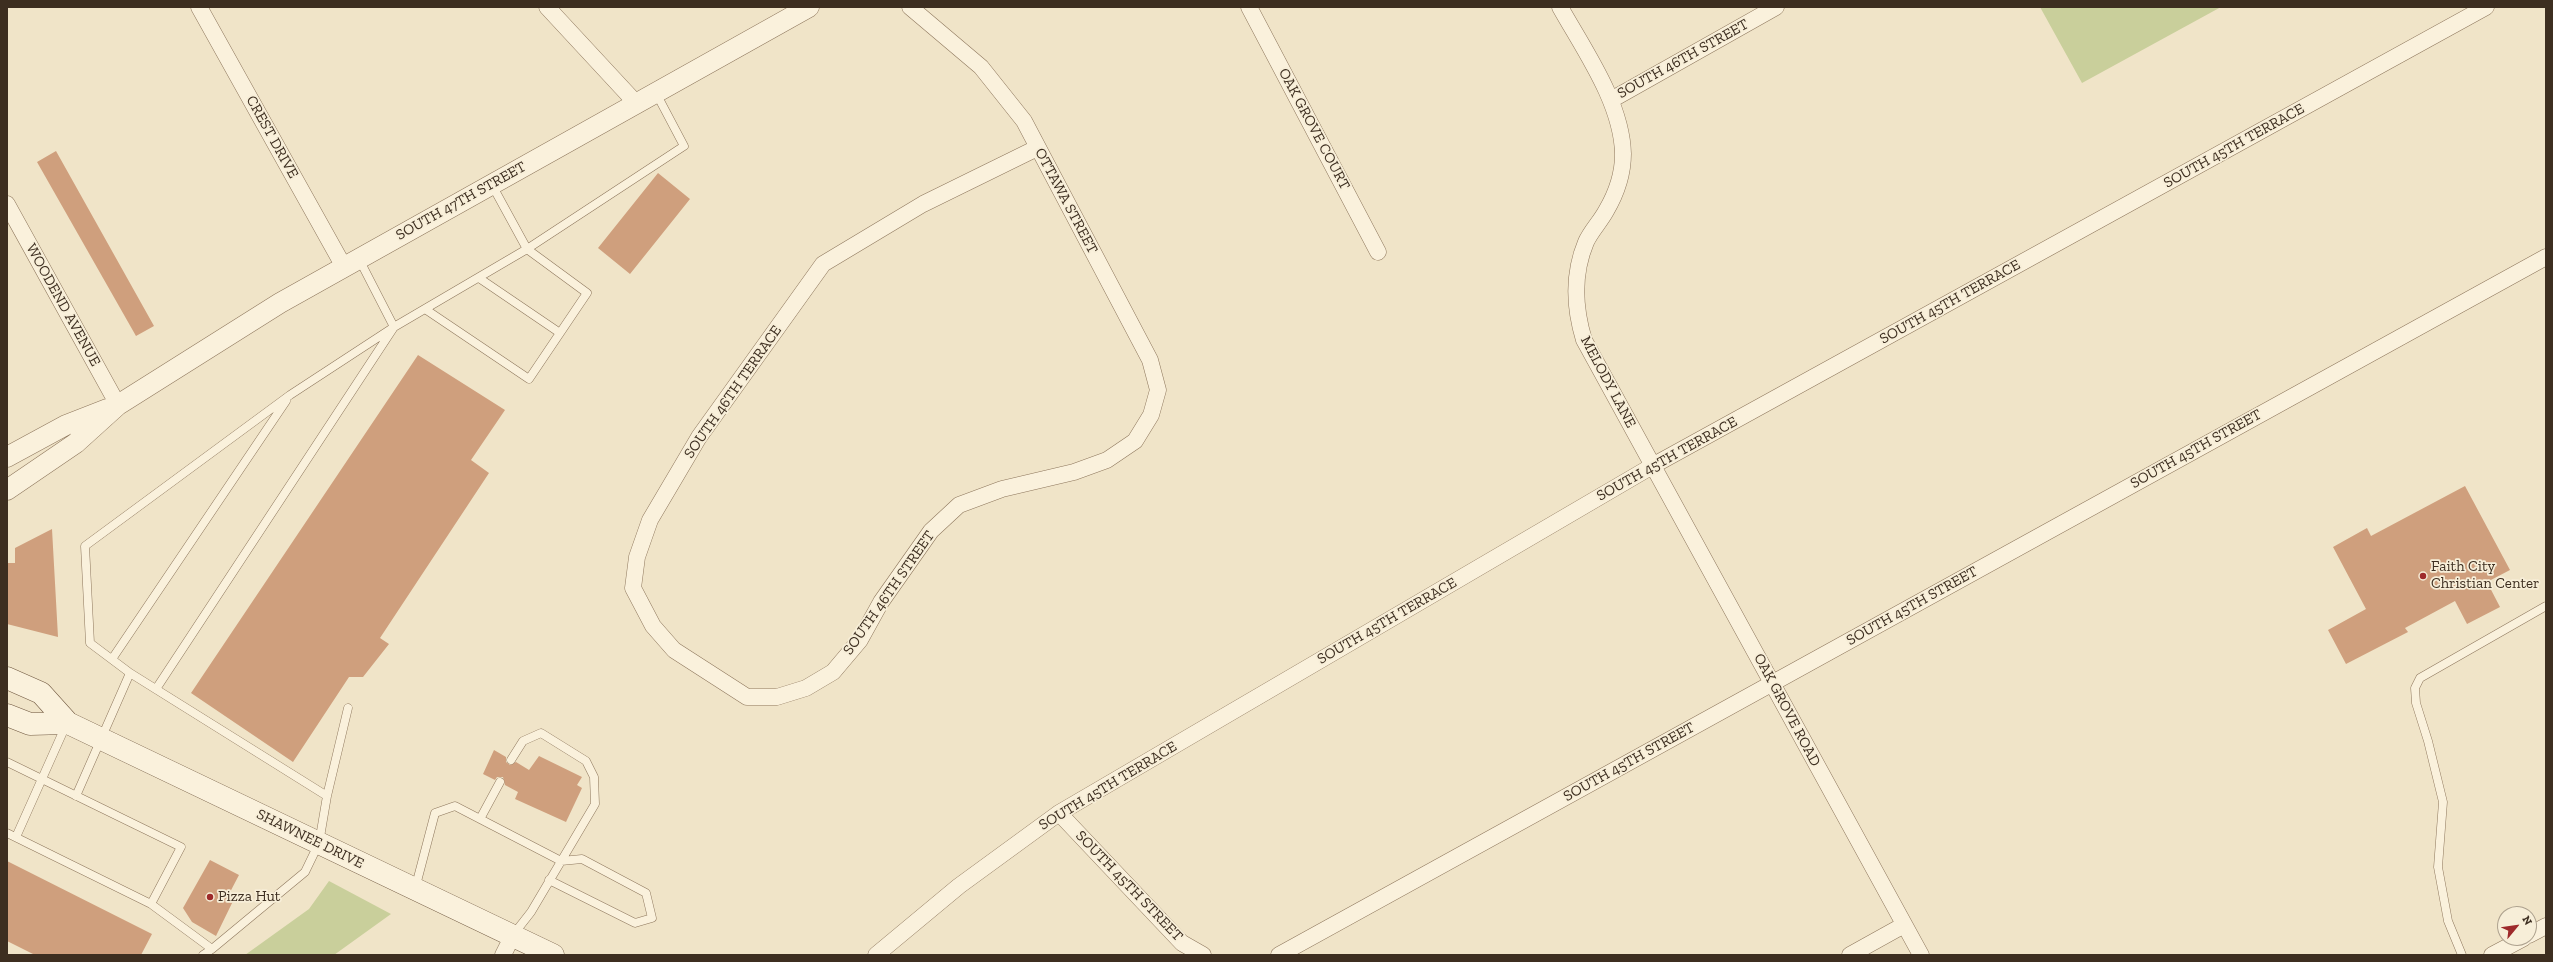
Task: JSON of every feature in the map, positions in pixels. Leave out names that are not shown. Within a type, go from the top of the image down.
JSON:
[{"type":"main road","name":"SHAWNEE DRIVE","points":[[7,678],[41,693],[68,723],[553,955]]},
{"type":"main road","name":"SHAWNEE DRIVE","points":[[7,715],[30,724],[68,723]]},
{"type":"street","name":"CREST DRIVE","points":[[199,7],[352,263]]},
{"type":"street","points":[[547,7],[636,103]]},
{"type":"street","name":"SOUTH 47TH STREET","points":[[7,490],[76,443],[118,405],[280,303],[810,7]]},
{"type":"street","name":"OTTAWA STREET","points":[[910,7],[981,67],[1024,120],[1037,148],[1150,360],[1158,390],[1151,416],[1142,429]]},
{"type":"street","name":"OAK GROVE COURT","points":[[1249,7],[1378,252]]},
{"type":"street","name":"MELODY LANE","points":[[1560,7],[1611,100],[1620,131],[1622,154],[1620,176],[1606,212],[1587,240],[1578,265],[1576,298],[1584,340],[1654,465]]},
{"type":"street","name":"SOUTH 46TH STREET","points":[[1611,100],[1776,7]]},
{"type":"street","name":"SOUTH 45TH TERRACE","points":[[876,955],[959,886],[1059,813],[1654,465],[2486,7]]},
{"type":"street","name":"SOUTH 46TH TERRACE","points":[[763,697],[747,696],[719,680],[674,650],[653,626],[633,588],[637,557],[650,520],[699,437],[823,264],[923,204],[1037,148]]},
{"type":"street","name":"WOODEND AVENUE","points":[[7,204],[118,405]]},
{"type":"street","name":"SOUTH 45TH STREET","points":[[1279,955],[2546,257]]},
{"type":"street","name":"SOUTH 47TH STREET","points":[[7,457],[66,425],[118,405]]},
{"type":"street","name":"SOUTH 46TH STREET","points":[[763,697],[778,697],[806,688],[833,672],[860,640],[881,602],[931,531],[959,505],[1002,489],[1074,472],[1107,460],[1135,441],[1142,429]]},
{"type":"street","name":"OAK GROVE ROAD","points":[[1654,465],[1921,955]]},
{"type":"street","name":"SOUTH 45TH STREET","points":[[1059,813],[1182,943],[1204,955]]},
{"type":"street","points":[[1850,955],[1904,925]]},
{"type":"street","points":[[2537,931],[2546,926]]},
{"type":"street","points":[[503,955],[513,935]]},
{"type":"street","points":[[2492,955],[2509,946]]},
{"type":"lane","points":[[327,796],[156,689],[90,643],[84,546],[290,395],[394,327],[527,249],[684,146],[656,92]]},
{"type":"lane","points":[[425,309],[529,379],[587,293],[527,249],[491,184]]},
{"type":"lane","points":[[352,263],[394,327]]},
{"type":"lane","points":[[479,278],[560,333]]},
{"type":"lane","points":[[156,689],[394,327]]},
{"type":"lane","points":[[112,659],[290,395]]},
{"type":"lane","points":[[2462,955],[2448,921],[2438,866],[2442,802],[2428,741],[2416,703],[2415,688],[2420,678],[2546,606]]},
{"type":"lane","points":[[76,796],[130,672]]},
{"type":"lane","points":[[203,955],[305,872],[319,843],[327,796],[348,708]]},
{"type":"lane","points":[[16,837],[68,723]]},
{"type":"lane","points":[[512,760],[523,741],[541,732],[586,761],[594,777],[595,804],[531,912],[513,935]]},
{"type":"lane","points":[[7,762],[181,847],[151,904]]},
{"type":"lane","points":[[480,819],[500,782]]},
{"type":"lane","points":[[415,890],[435,813],[455,806],[560,861],[582,859],[646,893],[652,918],[636,923],[549,880]]},
{"type":"lane","points":[[7,832],[151,904],[212,948]]},
{"type":"green space","points":[[2040,7],[2221,7],[2082,83]]},
{"type":"green space","points":[[329,881],[391,914],[334,955],[245,955],[309,909]]},
{"type":"building","points":[[56,151],[154,326],[136,336],[37,162]]},
{"type":"building","points":[[658,173],[690,199],[630,274],[598,248]]},
{"type":"building","points":[[418,355],[505,410],[471,460],[489,473],[380,638],[389,644],[363,677],[349,677],[293,762],[191,693]]},
{"type":"building","name":"Faith City Christian Center","points":[[2465,486],[2510,570],[2487,582],[2500,607],[2467,624],[2455,601],[2405,628],[2408,632],[2346,664],[2328,630],[2366,609],[2333,547],[2367,528],[2371,536]]},
{"type":"building","points":[[52,529],[58,637],[7,624],[7,563],[15,563],[15,548]]},
{"type":"building","points":[[494,750],[506,757],[506,762],[510,765],[516,762],[529,770],[539,756],[582,777],[577,785],[582,788],[566,822],[515,799],[518,792],[505,785],[503,777],[497,777],[495,780],[483,774]]},
{"type":"building","name":"Pizza Hut","points":[[210,860],[239,875],[228,896],[234,899],[216,936],[192,922],[183,908]]},
{"type":"building","points":[[7,861],[152,934],[141,955],[35,955],[7,941]]},
{"type":"place","name":"Faith City Christian Center","points":[[2423,576]]},
{"type":"place","name":"Pizza Hut","points":[[210,897]]}]
